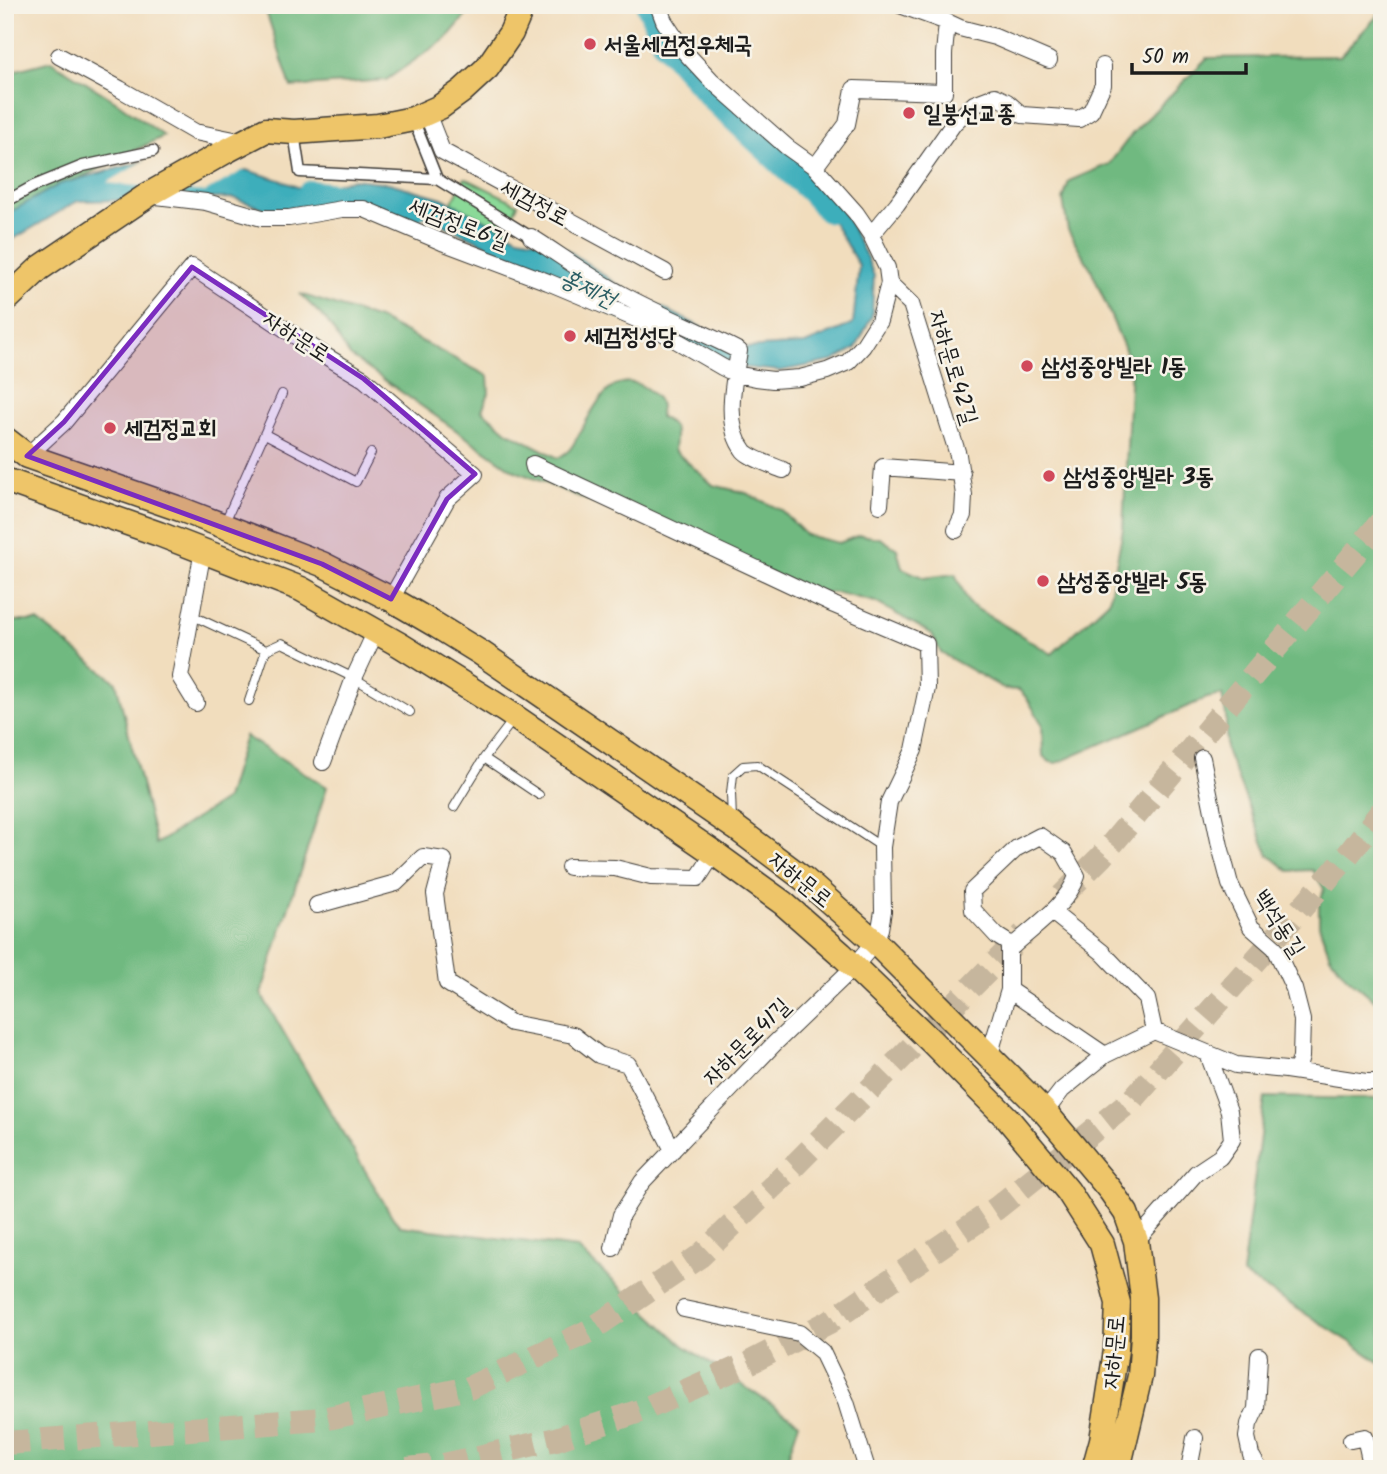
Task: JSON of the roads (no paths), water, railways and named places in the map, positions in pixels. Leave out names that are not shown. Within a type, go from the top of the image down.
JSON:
[{"type":"main road","points":[[5,302],[40,268],[154,192],[266,130],[294,132],[378,126],[420,116],[451,99],[487,68],[512,33],[523,5]]},
{"type":"main road","points":[[5,419],[27,456]]},
{"type":"main road","name":"자하문로","points":[[5,439],[27,456],[224,525],[322,564],[391,599],[481,653],[733,826],[804,879],[875,942],[1045,1112],[1126,1213],[1136,1241],[1143,1298],[1143,1336],[1140,1376],[1118,1469]]},
{"type":"main road","name":"자하문로","points":[[5,480],[203,550],[301,589],[376,631],[515,718],[715,853],[783,903],[854,967],[1008,1119],[1068,1191],[1102,1244],[1118,1303],[1116,1350],[1102,1440],[1094,1469]]},
{"type":"main road","points":[[5,496],[76,506]]},
{"type":"street","points":[[658,5],[664,21],[683,50],[711,80],[787,147],[815,167],[856,213],[871,235],[887,268],[889,283]]},
{"type":"street","points":[[900,5],[960,28],[995,37],[1049,60]]},
{"type":"street","points":[[815,167],[847,124],[854,89],[944,92],[947,22]]},
{"type":"street","points":[[59,56],[195,132],[235,146]]},
{"type":"street","points":[[871,235],[897,204],[954,123],[974,104],[995,96],[1007,102],[1022,116],[1079,119],[1091,111],[1103,85],[1103,66]]},
{"type":"street","points":[[420,116],[437,179]]},
{"type":"street","name":"세검정로","points":[[420,116],[442,151],[665,272]]},
{"type":"street","points":[[294,132],[300,172],[437,179],[619,293],[739,351],[732,407],[733,429],[746,453],[783,470]]},
{"type":"street","points":[[5,202],[34,186],[83,166],[153,151]]},
{"type":"street","name":"세검정로6길","points":[[154,192],[206,202],[262,218],[289,218],[342,209],[363,209],[648,324],[736,374],[755,378],[800,378],[848,362],[863,346],[879,321],[889,283]]},
{"type":"street","name":"자하문로","points":[[27,456],[64,422],[192,267],[364,379],[475,474],[447,499],[391,599]]},
{"type":"street","name":"자하문로42길","points":[[889,283],[911,304],[958,455],[964,495],[963,514],[956,530]]},
{"type":"street","points":[[534,468],[534,464],[822,600],[926,644],[927,688],[914,750],[889,802],[882,847],[883,911],[875,942]]},
{"type":"street","points":[[880,506],[883,467],[962,473]]},
{"type":"street","points":[[195,702],[180,677],[203,550]]},
{"type":"street","points":[[323,762],[354,678],[376,631]]},
{"type":"street","name":"백석동길","points":[[1202,758],[1230,884],[1251,927],[1275,948],[1294,989],[1302,1020],[1301,1057],[1297,1071]]},
{"type":"street","points":[[1040,836],[1065,853],[1077,876],[1073,889],[1052,912],[1013,946],[997,936],[973,910],[972,891],[1017,848],[1040,836]]},
{"type":"street","points":[[569,867],[615,868],[651,877],[698,878],[715,853]]},
{"type":"street","points":[[317,905],[396,883],[423,857],[444,860],[435,894],[447,983],[511,1023],[573,1035],[598,1055],[628,1064],[673,1150]]},
{"type":"street","points":[[1052,912],[1102,952],[1147,999],[1154,1031]]},
{"type":"street","name":"자하문로41길","points":[[613,1248],[621,1215],[642,1182],[774,1044],[854,967],[875,942]]},
{"type":"street","points":[[990,1058],[1009,990],[1009,943]]},
{"type":"street","points":[[1009,990],[1105,1055]]},
{"type":"street","points":[[1045,1112],[1062,1090],[1105,1055],[1154,1031],[1236,1065],[1382,1083]]},
{"type":"street","points":[[1136,1241],[1196,1173],[1220,1157],[1232,1140],[1229,1111],[1208,1054]]},
{"type":"street","points":[[684,1309],[799,1333],[822,1352],[846,1402],[867,1469]]},
{"type":"street","points":[[1259,1356],[1256,1409],[1247,1437],[1251,1455],[1259,1469]]},
{"type":"street","points":[[1189,1469],[1195,1437]]},
{"type":"street","points":[[1351,1440],[1365,1437],[1373,1469]]},
{"type":"lane","points":[[224,525],[282,394]]},
{"type":"lane","points":[[265,434],[356,482],[371,453]]},
{"type":"lane","points":[[191,615],[266,650]]},
{"type":"lane","points":[[249,701],[266,650],[282,643],[354,678],[410,712]]},
{"type":"lane","points":[[454,807],[484,758],[515,718]]},
{"type":"lane","points":[[484,758],[540,795]]},
{"type":"lane","points":[[733,826],[733,775],[743,766],[757,765],[882,847]]},
{"type":"water","name":"홍제천","points":[[642,5],[660,5],[689,52],[806,165],[846,216],[874,276],[872,316],[856,348],[833,361],[780,371],[739,367],[685,342],[583,283],[562,264],[521,261],[429,218],[363,197],[271,211],[234,198],[78,201],[5,244],[5,215],[60,184],[145,161],[246,170],[307,191],[354,179],[389,183],[442,198],[518,237],[559,244],[621,287],[743,348],[805,344],[853,324],[859,266],[826,210],[790,166],[731,108],[672,59],[653,31]]},
{"type":"waterway","name":"홍제천","points":[[650,5],[665,41],[712,96],[829,209]]},
{"type":"waterway","name":"홍제천","points":[[311,194],[389,202],[412,209]]},
{"type":"waterway","name":"홍제천","points":[[501,247],[657,321]]},
{"type":"tunnel","points":[[1062,896],[1101,857],[1382,521]]},
{"type":"tunnel","points":[[407,1469],[444,1465],[556,1439],[640,1411],[749,1363],[829,1322],[997,1208],[1133,1099],[1344,860],[1382,811]]},
{"type":"tunnel","points":[[5,1443],[323,1419],[469,1388],[589,1331],[700,1256],[795,1165],[1024,934]]},
{"type":"place","name":"서울세검정우체국","points":[[590,44]]},
{"type":"place","name":"일붕선교종","points":[[909,113]]},
{"type":"place","name":"세검정성당","points":[[570,336]]},
{"type":"place","name":"삼성중앙빌라 1동","points":[[1027,366]]},
{"type":"place","name":"세검정교회","points":[[110,428]]},
{"type":"place","name":"삼성중앙빌라 3동","points":[[1049,476]]},
{"type":"place","name":"삼성중앙빌라 5동","points":[[1043,581]]}]
